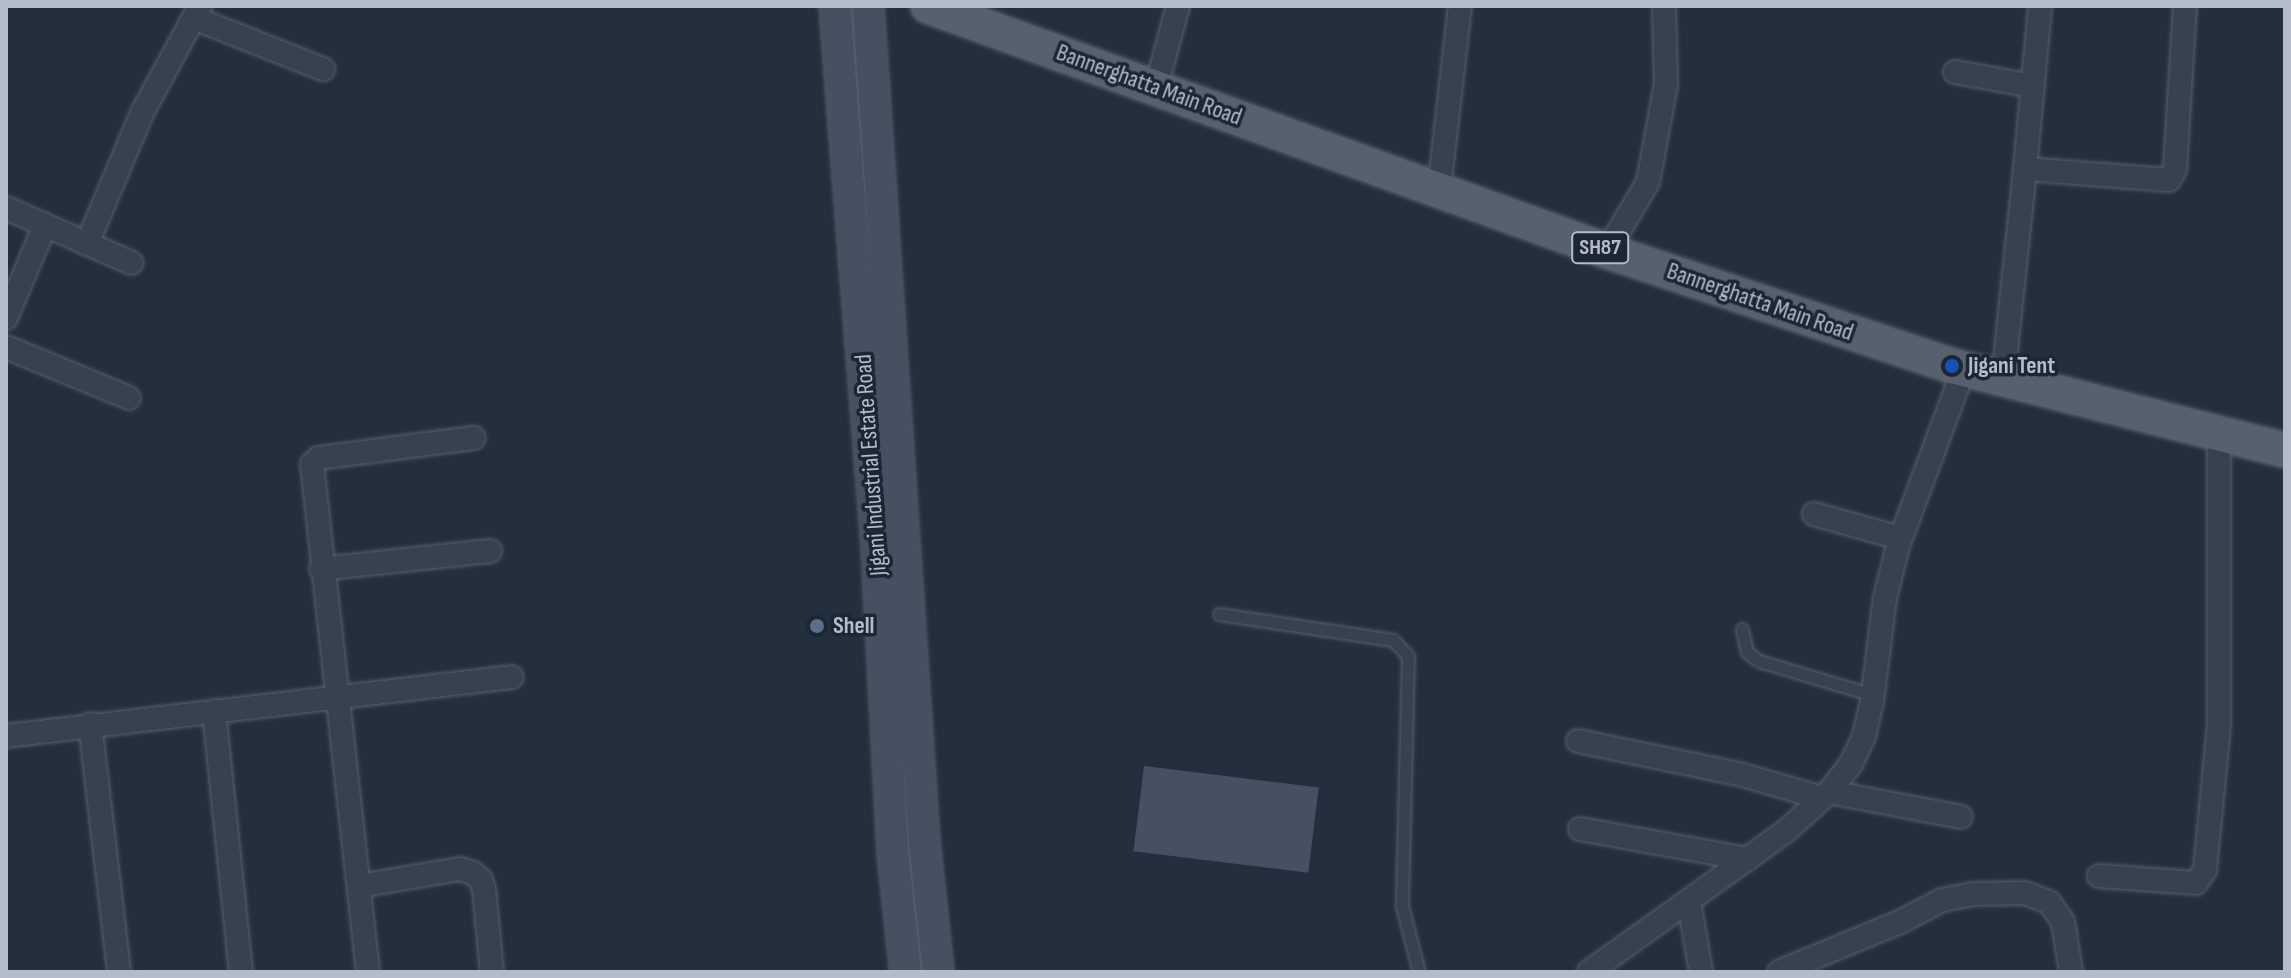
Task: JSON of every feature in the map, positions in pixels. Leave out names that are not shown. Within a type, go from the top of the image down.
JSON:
[{"type":"main road","name":"Jigani Industrial Estate Road","points":[[835,6],[877,544],[893,851],[906,972]]},
{"type":"main road","name":"Jigani Industrial Estate Road","points":[[868,6],[924,842],[938,972]]},
{"type":"main road","name":"Bannerghatta Main Road","points":[[928,6],[1607,251],[1964,369],[2285,450]]},
{"type":"street","points":[[1156,88],[1178,6]]},
{"type":"street","points":[[1439,190],[1460,6]]},
{"type":"street","points":[[1607,251],[1648,182],[1666,84],[1664,6]]},
{"type":"street","points":[[2003,379],[2040,6]]},
{"type":"street","points":[[2025,169],[2169,180],[2175,169],[2185,6]]},
{"type":"street","points":[[87,244],[142,113],[197,12],[323,69]]},
{"type":"street","points":[[1955,72],[2033,86]]},
{"type":"street","points":[[6,208],[132,263]]},
{"type":"street","points":[[6,318],[45,225]]},
{"type":"street","points":[[6,347],[129,398]]},
{"type":"street","points":[[1589,972],[1786,831],[1826,795],[1851,764],[1864,736],[1873,695],[1885,598],[1900,538],[1964,369]]},
{"type":"street","points":[[2099,876],[2196,883],[2205,870],[2219,725],[2219,434]]},
{"type":"street","points":[[368,972],[311,470],[314,460],[474,438]]},
{"type":"street","points":[[1814,514],[1900,538]]},
{"type":"street","points":[[321,569],[490,551]]},
{"type":"street","points":[[6,736],[512,677]]},
{"type":"street","points":[[214,711],[241,972]]},
{"type":"street","points":[[90,724],[119,972]]},
{"type":"street","points":[[1578,741],[1826,795],[1961,817]]},
{"type":"street","points":[[1580,829],[1747,859]]},
{"type":"street","points":[[359,886],[460,869],[473,873],[484,889],[492,972]]},
{"type":"street","points":[[1779,972],[1900,922],[1942,900],[1972,894],[2025,893],[2049,902],[2063,922],[2071,972]]},
{"type":"street","points":[[1689,902],[1701,972]]},
{"type":"lane","points":[[1219,614],[1393,640],[1408,656],[1402,906],[1419,972]]},
{"type":"lane","points":[[1742,629],[1747,652],[1759,661],[1873,695]]},
{"type":"building","points":[[1144,766],[1319,787],[1308,873],[1134,851]]},
{"type":"place","name":"Jigani Tent","points":[[1952,366]]},
{"type":"place","name":"Shell","points":[[817,626]]}]
